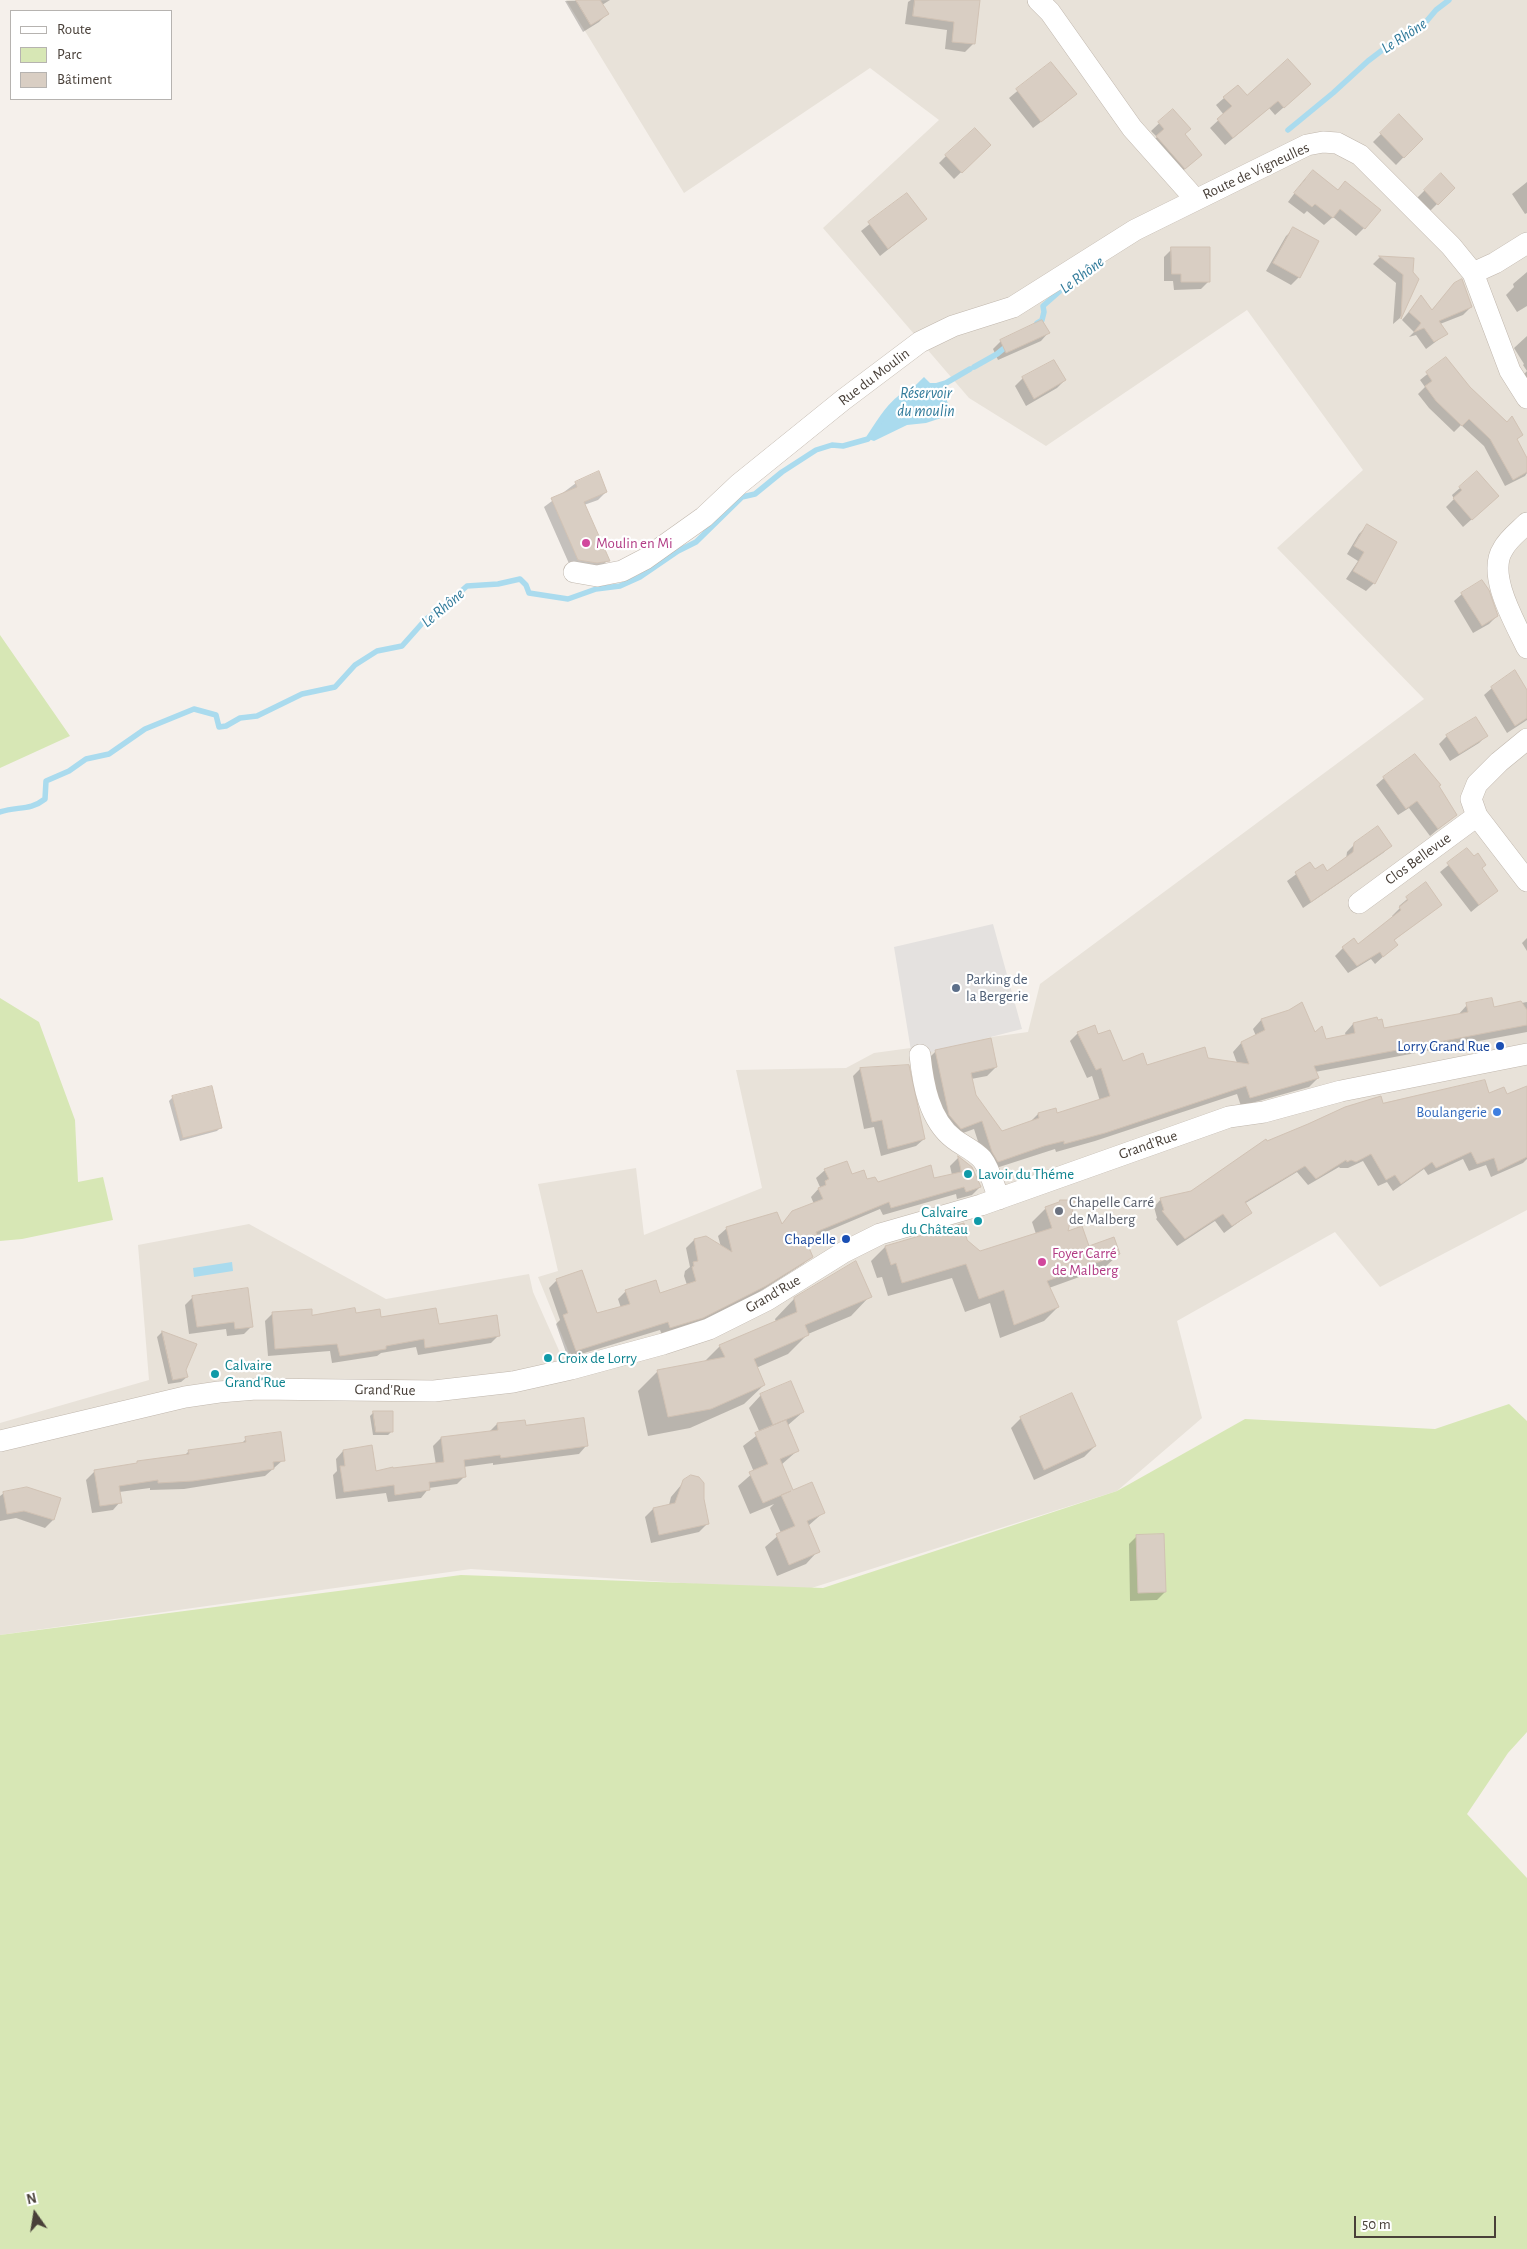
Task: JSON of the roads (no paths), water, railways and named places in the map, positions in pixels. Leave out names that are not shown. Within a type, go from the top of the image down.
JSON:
[{"type":"street","name":"Route de Vigneulles","points":[[1038,0],[1050,12],[1132,128],[1189,192],[1193,200],[1307,145],[1323,142],[1337,143],[1360,155],[1451,246],[1473,273],[1510,371],[1527,398]]},
{"type":"street","name":"Rue du Moulin","points":[[574,572],[597,576],[622,571],[645,559],[704,517],[761,466],[920,342],[953,326],[1013,307],[1135,230],[1193,200]]},
{"type":"street","points":[[1473,273],[1495,264],[1527,243]]},
{"type":"street","points":[[1527,523],[1502,550],[1498,571],[1501,592],[1527,648]]},
{"type":"street","points":[[1527,739],[1499,762],[1477,784],[1471,799],[1478,816],[1527,881]]},
{"type":"street","name":"Clos Bellevue","points":[[1359,903],[1478,816]]},
{"type":"street","name":"Grand'Rue","points":[[0,1441],[185,1397],[219,1392],[256,1389],[434,1391],[513,1382],[570,1369],[663,1344],[709,1329],[767,1300],[862,1242],[899,1227],[999,1198],[1229,1117],[1264,1112],[1341,1091],[1527,1054]]},
{"type":"street","points":[[920,1055],[926,1094],[935,1119],[953,1138],[973,1150],[984,1161],[999,1198]]},
{"type":"water","name":"Réservoir du moulin","points":[[924,377],[930,383],[941,383],[949,407],[947,416],[926,423],[907,425],[874,441],[868,439],[883,417]]},
{"type":"water","points":[[232,1262],[233,1271],[194,1277],[193,1268]]},
{"type":"waterway","name":"Le Rhône","points":[[1288,130],[1368,61],[1389,45],[1420,29],[1436,10],[1449,0]]},
{"type":"waterway","name":"Le Rhône","points":[[1037,323],[1042,320],[1043,306],[1068,284]]},
{"type":"waterway","name":"Le Rhône","points":[[974,367],[997,354],[1008,345]]},
{"type":"waterway","name":"Le Rhône","points":[[936,386],[946,383],[970,369]]},
{"type":"waterway","name":"Le Rhône","points":[[0,812],[29,807],[39,803],[45,799],[46,781],[69,771],[86,759],[109,754],[145,729],[194,709],[216,715],[219,727],[226,726],[240,718],[257,716],[302,694],[335,687],[355,665],[377,651],[402,646],[426,619],[441,609],[467,586],[498,584],[520,579],[526,585],[529,593],[568,599],[596,589],[620,586],[640,577],[678,551],[696,542],[742,497],[755,494],[782,472],[816,450],[832,445],[843,446],[868,439],[893,405],[899,399],[912,392]]},
{"type":"place","name":"Moulin en Mi","points":[[586,543]]},
{"type":"place","name":"Parking de la Bergerie","points":[[956,988]]},
{"type":"place","name":"Lorry Grand Rue","points":[[1500,1046]]},
{"type":"place","name":"Boulangerie","points":[[1497,1112]]},
{"type":"place","name":"Lavoir du Théme","points":[[968,1174]]},
{"type":"place","name":"Chapelle Carré de Malberg","points":[[1059,1211]]},
{"type":"place","name":"Calvaire du Château","points":[[978,1221]]},
{"type":"place","name":"Chapelle","points":[[846,1239]]},
{"type":"place","name":"Foyer Carré de Malberg","points":[[1042,1262]]},
{"type":"place","name":"Croix de Lorry","points":[[548,1358]]},
{"type":"place","name":"Calvaire Grand'Rue","points":[[215,1374]]}]
